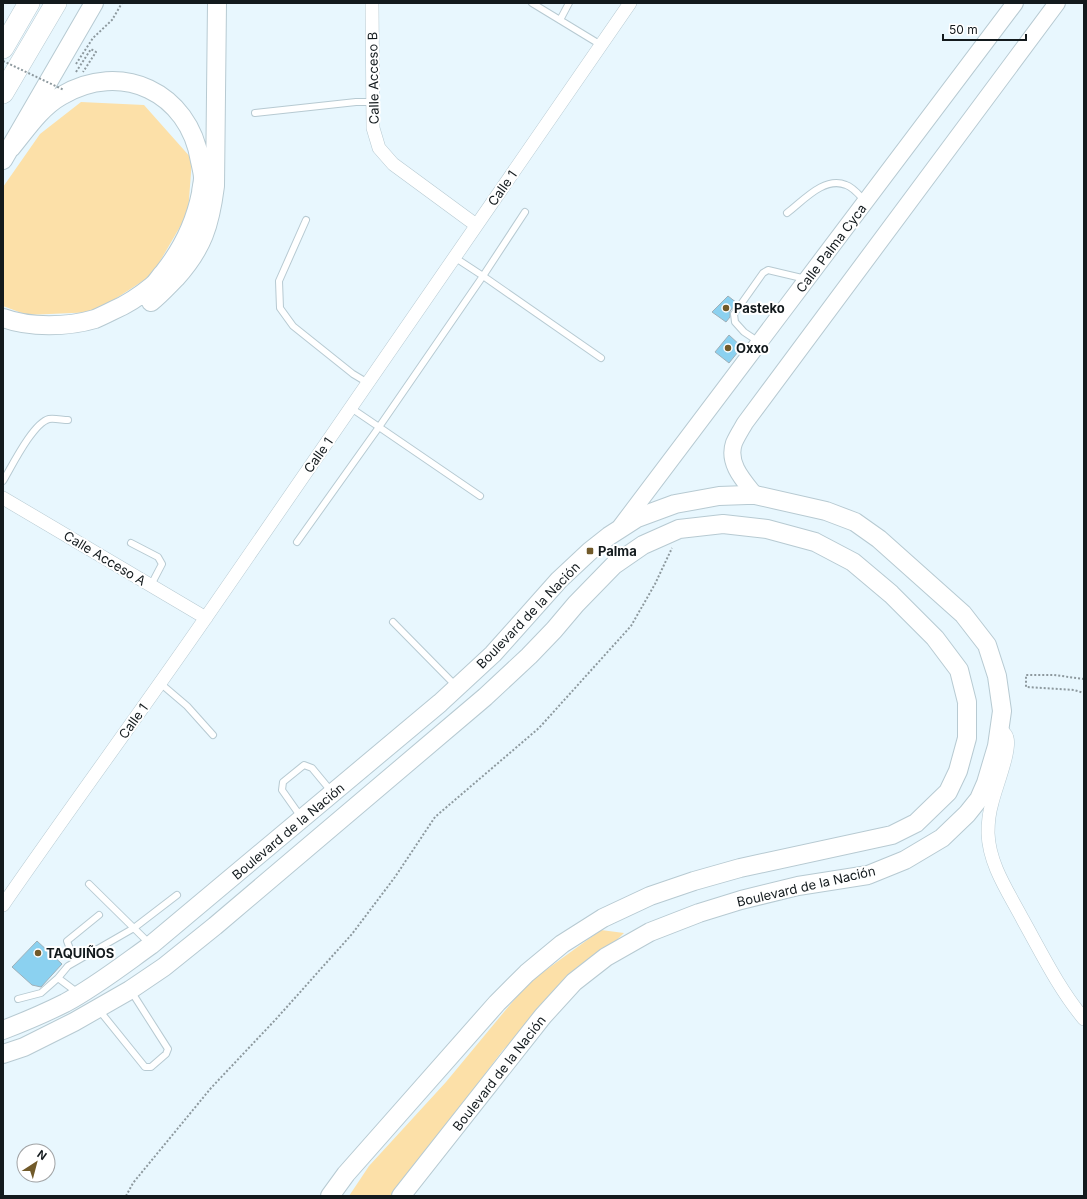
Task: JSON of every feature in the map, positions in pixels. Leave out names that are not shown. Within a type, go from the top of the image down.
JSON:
[{"type":"highway","points":[[3,48],[29,3]]},
{"type":"highway","points":[[3,93],[56,3]]},
{"type":"main road","points":[[7,154],[43,91],[59,78],[94,3]]},
{"type":"main road","points":[[3,330],[36,337],[62,337],[88,333],[111,324],[132,314],[153,301],[185,268],[198,250],[213,206],[215,186],[217,3]]},
{"type":"main road","points":[[3,318],[35,325],[64,325],[95,318],[126,305],[154,285],[175,258],[188,235],[198,208],[203,179],[198,151],[191,128],[177,108],[162,96],[138,84],[118,80],[95,82],[77,88],[61,96],[45,108],[7,154]]},
{"type":"main road","name":"Boulevard de la Nación","points":[[3,1030],[66,1002],[151,945],[332,794],[457,687],[493,654],[559,580],[590,551],[636,518],[675,504],[719,496],[755,495],[826,511],[855,522],[879,539],[963,614],[987,646],[997,676],[1001,694],[1002,711],[997,746],[986,783],[979,799],[967,814],[942,838],[904,860],[868,875],[798,886],[741,900],[699,913],[650,932],[606,957],[574,982],[543,1016],[401,1196]]},
{"type":"main road","name":"Boulevard de la Nación","points":[[3,1054],[24,1047],[74,1022],[130,990],[164,967],[216,926],[348,812],[485,697],[554,630],[576,604],[614,564],[643,545],[679,529],[723,524],[767,529],[814,542],[853,562],[891,594],[935,638],[959,670],[967,702],[967,738],[958,771],[948,792],[916,823],[892,835],[740,868],[686,883],[643,899],[603,918],[562,944],[527,973],[497,1003],[346,1174],[330,1196]]},
{"type":"main road","points":[[332,794],[348,812]]},
{"type":"street","name":"Calle Acceso B","points":[[372,3],[373,128],[379,148],[393,164],[476,224]]},
{"type":"street","name":"Calle 1","points":[[3,904],[206,618],[476,224],[630,3]]},
{"type":"street","name":"Calle Palma Cyca","points":[[617,531],[1015,3]]},
{"type":"street","points":[[755,495],[736,470],[732,454],[734,443],[745,423],[1057,3]]},
{"type":"street","name":"Calle Acceso A","points":[[3,498],[206,618]]},
{"type":"street","points":[[999,729],[1005,733],[1008,741],[1005,758],[988,818],[990,851],[994,865],[1048,965],[1073,1005],[1084,1018]]},
{"type":"lane","points":[[532,3],[601,46]]},
{"type":"lane","points":[[560,20],[569,3]]},
{"type":"lane","points":[[255,112],[356,102],[372,102]]},
{"type":"lane","points":[[787,213],[821,186],[834,182],[847,185],[866,201]]},
{"type":"lane","points":[[297,542],[379,427],[483,276],[525,212]]},
{"type":"lane","points":[[306,220],[279,281],[280,308],[293,326],[353,374],[368,383]]},
{"type":"lane","points":[[454,257],[601,358]]},
{"type":"lane","points":[[760,342],[744,332],[735,322],[734,314],[763,273],[768,270],[807,279]]},
{"type":"lane","points":[[351,408],[480,496]]},
{"type":"lane","points":[[3,480],[37,427],[49,419],[68,420]]},
{"type":"lane","points":[[131,543],[158,557],[162,564],[151,585]]},
{"type":"lane","points":[[393,622],[457,687]]},
{"type":"lane","points":[[160,683],[187,706],[213,735]]},
{"type":"lane","points":[[302,819],[282,790],[283,782],[304,765],[312,768],[332,794]]},
{"type":"lane","points":[[89,884],[151,945]]},
{"type":"lane","points":[[18,999],[41,993],[58,978],[68,966],[134,928],[177,895]]},
{"type":"lane","points":[[75,962],[67,941],[99,915]]},
{"type":"lane","points":[[58,978],[79,994]]},
{"type":"lane","points":[[98,1009],[145,1067],[151,1067],[166,1054],[168,1049],[130,990]]},
{"type":"path","points":[[73,69],[92,38],[112,20],[122,3]]},
{"type":"path","points":[[73,78],[91,49],[96,52],[80,76]]},
{"type":"path","points":[[3,60],[64,90]]},
{"type":"path","points":[[43,91],[51,95],[61,89],[59,78]]},
{"type":"path","points":[[126,1196],[133,1184],[211,1088],[277,1018],[352,934],[395,877],[435,817],[539,728],[630,626],[655,584],[679,529]]},
{"type":"path","points":[[1084,679],[1054,675],[1026,675],[1026,687],[1074,690],[1084,693]]},
{"type":"shaded area","points":[[81,102],[144,105],[192,159],[188,213],[152,275],[95,312],[27,315],[3,306],[3,187],[40,134]]},
{"type":"shaded area","points":[[601,930],[624,933],[503,1050],[393,1196],[349,1196],[369,1166],[446,1082],[528,983]]},
{"type":"building","name":"Pasteko","points":[[728,296],[737,303],[730,311],[730,317],[726,322],[712,312]]},
{"type":"building","points":[[729,335],[742,347],[729,363],[715,352]]},
{"type":"building","name":"TAQUIÑOS","points":[[37,941],[62,964],[41,987],[32,985],[12,967]]},
{"type":"place","name":"Pasteko","points":[[726,308]]},
{"type":"place","name":"Oxxo","points":[[728,348]]},
{"type":"place","name":"Palma","points":[[590,551]]},
{"type":"place","name":"TAQUIÑOS","points":[[38,953]]}]
